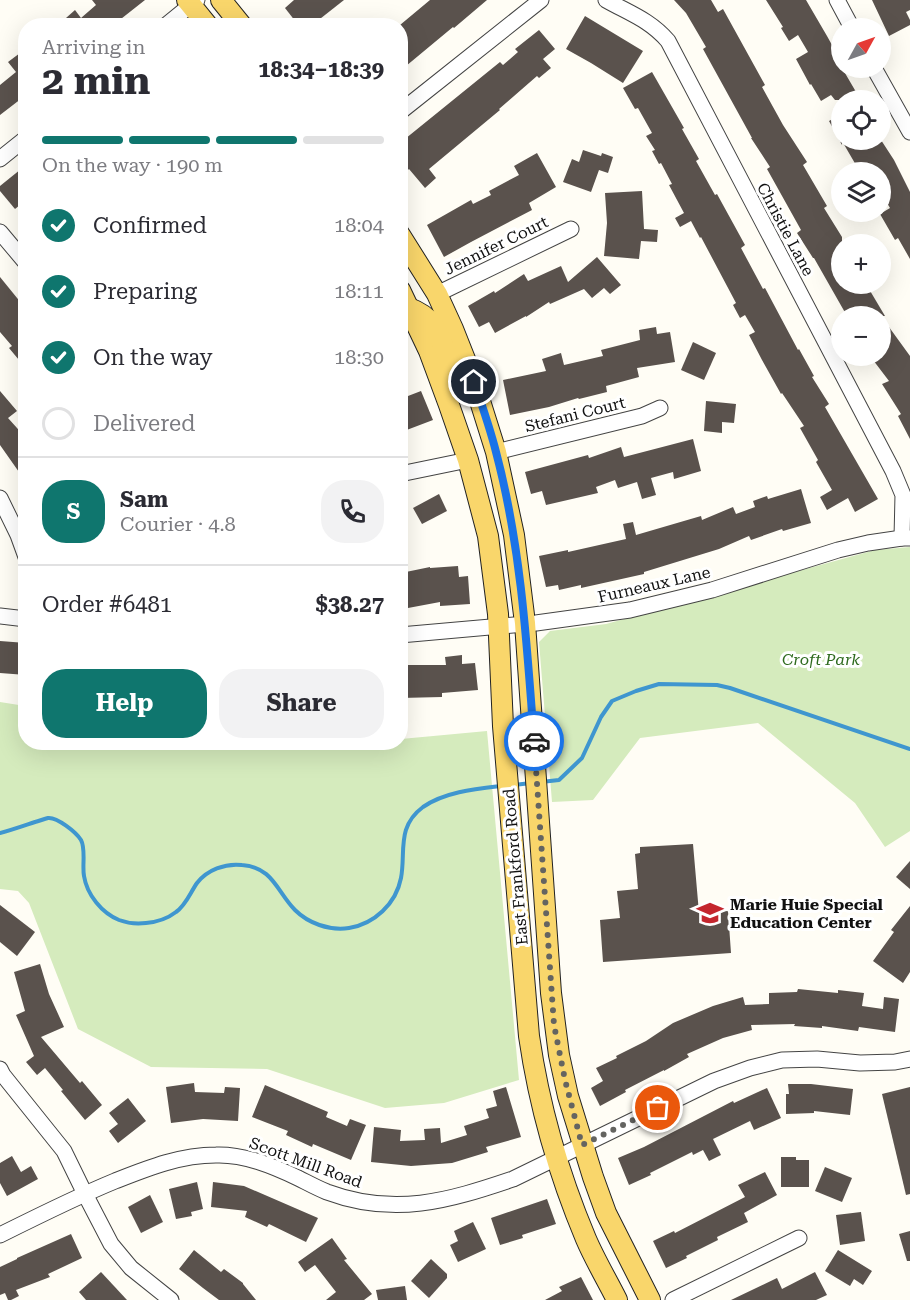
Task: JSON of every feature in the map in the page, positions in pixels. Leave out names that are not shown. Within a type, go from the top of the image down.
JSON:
[{"type":"main road","points":[[221,0],[236,18]]},
{"type":"main road","points":[[192,2],[203,18]]},
{"type":"main road","name":"East Frankford Road","points":[[408,248],[437,294],[453,329],[474,382],[496,452],[514,536],[525,624],[551,993],[559,1055],[582,1145],[606,1213],[650,1300]]},
{"type":"main road","points":[[409,308],[421,312],[430,321],[438,331],[442,345],[456,370],[460,375],[474,382]]},
{"type":"main road","name":"East Frankford Road","points":[[409,308],[430,354],[468,460],[488,536],[499,626],[504,742],[529,1036],[541,1101],[556,1157],[586,1240],[617,1300]]},
{"type":"main road","points":[[521,933],[538,982],[544,991],[551,993]]},
{"type":"street","points":[[408,106],[541,0]]},
{"type":"street","name":"Christie Lane","points":[[606,0],[650,23],[668,41],[893,471],[903,495],[906,538]]},
{"type":"street","points":[[837,0],[847,18]]},
{"type":"street","points":[[174,18],[192,2]]},
{"type":"street","points":[[880,78],[910,132]]},
{"type":"street","points":[[0,159],[18,144]]},
{"type":"street","name":"Jennifer Court","points":[[437,294],[571,229]]},
{"type":"street","points":[[0,232],[18,253]]},
{"type":"street","name":"Stefani Court","points":[[496,452],[642,416],[660,408]]},
{"type":"street","points":[[408,472],[468,460]]},
{"type":"street","points":[[0,498],[18,535]]},
{"type":"street","name":"Furneaux Lane","points":[[408,634],[525,624],[630,610],[712,590],[838,550],[906,538]]},
{"type":"street","points":[[0,616],[18,618]]},
{"type":"street","name":"Scott Mill Road","points":[[0,1235],[85,1194],[147,1168],[195,1156],[240,1157],[296,1177],[326,1192],[359,1201],[410,1205],[434,1203],[513,1179],[714,1081],[750,1068],[782,1060],[895,1062],[910,1059]]},
{"type":"street","points":[[0,1069],[64,1151],[111,1244],[131,1268],[171,1300]]},
{"type":"street","points":[[673,1300],[799,1238]]},
{"type":"green space","name":"Croft Park","points":[[910,547],[910,831],[885,847],[855,803],[758,723],[640,738],[593,800],[552,802],[539,642],[550,631],[606,624],[875,550]]},
{"type":"green space","points":[[0,702],[18,705],[18,750],[408,750],[408,738],[487,731],[519,1080],[444,1103],[385,1108],[267,1069],[151,1067],[78,1029],[29,903],[18,891],[0,889]]},
{"type":"building","points":[[92,0],[145,0],[122,18],[81,18],[96,5]]},
{"type":"building","points":[[294,0],[344,0],[321,18],[293,18],[285,8]]},
{"type":"building","points":[[430,0],[487,0],[408,64],[408,18]]},
{"type":"building","points":[[674,0],[711,0],[718,12],[723,9],[765,85],[762,87],[807,162],[803,165],[827,206],[824,208],[831,222],[840,234],[831,234],[831,288],[797,233],[801,230],[767,169],[770,167],[751,138],[703,49],[706,47],[686,13]]},
{"type":"building","points":[[766,0],[806,0],[831,44],[831,78],[848,78],[855,90],[831,90],[831,95],[821,101],[796,59],[808,52],[798,35],[789,41],[781,28],[783,27]]},
{"type":"building","points":[[872,0],[910,0],[910,10],[906,12],[910,25],[891,35],[891,18],[880,18]]},
{"type":"building","points":[[75,10],[81,18],[66,18]]},
{"type":"building","points":[[585,16],[643,51],[623,83],[566,49]]},
{"type":"building","points":[[539,30],[555,49],[543,59],[551,68],[539,78],[537,76],[429,169],[436,178],[425,188],[408,170],[408,137],[500,62],[503,65],[518,52],[515,49]]},
{"type":"building","points":[[18,54],[18,101],[0,115],[0,85],[16,72],[8,62]]},
{"type":"building","points":[[652,72],[684,128],[682,129],[699,159],[696,161],[745,245],[741,248],[829,404],[825,407],[878,499],[855,512],[848,498],[827,510],[820,497],[832,490],[800,428],[804,426],[781,394],[762,360],[749,335],[755,332],[745,315],[740,318],[733,305],[736,303],[701,237],[691,221],[680,227],[675,218],[684,213],[669,185],[672,184],[661,163],[659,164],[652,151],[655,150],[646,136],[652,133],[623,88]]},
{"type":"building","points":[[583,150],[613,157],[608,173],[599,170],[591,192],[563,182],[572,159],[579,162]]},
{"type":"building","points":[[847,150],[888,150],[894,160],[910,192],[910,259],[898,238],[895,240],[885,222],[891,222],[891,162],[854,162]]},
{"type":"building","points":[[537,153],[556,187],[529,203],[532,210],[444,257],[427,225],[471,200],[473,204],[491,195],[489,191],[519,175],[514,166]]},
{"type":"building","points":[[18,171],[18,207],[15,209],[0,191],[0,186]]},
{"type":"building","points":[[642,191],[644,229],[658,230],[657,242],[641,241],[639,259],[604,256],[607,223],[605,193]]},
{"type":"building","points":[[597,257],[621,285],[610,294],[604,288],[592,298],[584,289],[550,304],[549,302],[495,333],[489,322],[479,327],[468,306],[494,291],[495,293],[524,274],[528,281],[561,266],[568,282]]},
{"type":"building","points":[[0,277],[18,299],[18,359],[9,348],[12,346],[0,332]]},
{"type":"building","points":[[834,294],[872,294],[879,306],[841,306]]},
{"type":"building","points":[[656,327],[657,334],[670,332],[675,362],[637,368],[639,377],[606,386],[607,392],[510,415],[503,380],[546,371],[542,359],[561,353],[564,365],[603,356],[601,350],[640,340],[639,330]]},
{"type":"building","points":[[891,330],[910,356],[910,439],[898,416],[901,414],[882,384],[889,381],[878,366],[891,366]]},
{"type":"building","points":[[693,342],[716,353],[704,380],[681,370]]},
{"type":"building","points":[[0,391],[17,411],[8,418],[18,429],[18,471],[0,445]]},
{"type":"building","points":[[421,391],[433,420],[408,429],[408,396]]},
{"type":"building","points":[[706,401],[736,404],[734,423],[722,422],[722,433],[704,431]]},
{"type":"building","points":[[693,439],[701,471],[674,479],[673,472],[651,478],[656,495],[642,499],[637,482],[618,488],[615,480],[596,487],[598,493],[546,505],[542,491],[531,494],[525,472],[588,455],[589,458],[621,447],[624,457]]},
{"type":"building","points":[[801,489],[811,523],[783,531],[782,529],[751,540],[749,536],[719,549],[644,572],[644,574],[581,588],[581,585],[559,590],[558,585],[546,587],[539,556],[626,539],[623,524],[633,522],[636,535],[701,516],[702,520],[733,507],[736,514],[755,507],[753,501]]},
{"type":"building","points":[[439,494],[447,511],[422,524],[413,508]]},
{"type":"building","points":[[458,566],[459,577],[468,576],[470,604],[440,606],[440,602],[408,608],[408,572]]},
{"type":"building","points":[[0,641],[18,642],[18,674],[0,673]]},
{"type":"building","points":[[462,655],[462,664],[475,663],[478,690],[442,693],[442,697],[408,698],[408,665],[446,665],[445,657]]},
{"type":"building","points":[[693,844],[699,913],[728,911],[731,953],[603,962],[600,920],[620,918],[617,891],[638,889],[635,854],[640,853],[640,847]]},
{"type":"building","points":[[910,861],[910,889],[896,877]]},
{"type":"building","points":[[0,905],[35,932],[17,956],[0,942]]},
{"type":"building","points":[[910,906],[910,972],[903,983],[873,961],[894,932],[891,930]]},
{"type":"building","points":[[40,964],[49,994],[64,1027],[41,1037],[102,1105],[85,1120],[45,1068],[37,1075],[26,1062],[34,1056],[16,1015],[25,1011],[14,972]]},
{"type":"building","points":[[798,989],[864,993],[862,1006],[883,1009],[884,997],[899,999],[895,1032],[859,1027],[858,1031],[822,1026],[822,1028],[794,1026],[795,1024],[751,1025],[752,1030],[723,1038],[687,1054],[689,1057],[625,1090],[626,1092],[600,1106],[591,1088],[603,1081],[596,1068],[617,1058],[616,1056],[646,1041],[673,1023],[713,1006],[743,997],[745,1005],[769,1004],[769,993],[797,992]]},
{"type":"building","points":[[194,1083],[195,1092],[224,1093],[225,1087],[240,1088],[238,1121],[203,1119],[171,1123],[166,1087]]},
{"type":"building","points":[[788,1084],[853,1089],[850,1115],[814,1111],[814,1113],[786,1114]]},
{"type":"building","points":[[265,1085],[328,1112],[326,1117],[347,1126],[350,1119],[366,1125],[351,1160],[313,1144],[312,1147],[286,1135],[288,1131],[252,1117]]},
{"type":"building","points":[[506,1087],[521,1137],[486,1147],[488,1152],[452,1163],[411,1166],[371,1162],[374,1127],[401,1130],[400,1141],[425,1140],[424,1129],[440,1128],[441,1143],[467,1135],[464,1126],[489,1118],[486,1109],[497,1106],[493,1091]]},
{"type":"building","points":[[910,1087],[910,1194],[906,1195],[882,1094]]},
{"type":"building","points":[[767,1088],[781,1118],[754,1130],[750,1121],[713,1139],[721,1155],[709,1161],[703,1150],[693,1155],[692,1152],[629,1185],[618,1158],[733,1101],[734,1103]]},
{"type":"building","points":[[128,1098],[146,1121],[118,1143],[109,1131],[118,1124],[109,1113]]},
{"type":"building","points":[[12,1156],[21,1172],[31,1166],[38,1179],[7,1196],[0,1183],[0,1163]]},
{"type":"building","points":[[781,1157],[809,1160],[809,1187],[781,1187]]},
{"type":"building","points":[[825,1167],[852,1178],[842,1202],[815,1191]]},
{"type":"building","points":[[765,1172],[777,1195],[744,1213],[748,1222],[717,1237],[718,1240],[666,1268],[653,1241],[674,1231],[675,1233],[745,1197],[738,1185]]},
{"type":"building","points":[[197,1182],[203,1209],[191,1212],[192,1216],[176,1219],[169,1189]]},
{"type":"building","points":[[213,1182],[244,1186],[318,1218],[306,1242],[269,1224],[267,1227],[245,1217],[247,1211],[211,1207]]},
{"type":"building","points":[[150,1195],[163,1222],[141,1233],[128,1207]]},
{"type":"building","points":[[547,1199],[556,1224],[500,1245],[491,1218]]},
{"type":"building","points":[[861,1212],[865,1241],[840,1245],[836,1215]]},
{"type":"building","points":[[473,1222],[486,1249],[458,1262],[450,1245],[458,1241],[454,1231]]},
{"type":"building","points":[[910,1231],[910,1261],[907,1261],[899,1234]]},
{"type":"building","points":[[71,1234],[82,1258],[48,1274],[50,1277],[16,1290],[19,1296],[11,1300],[8,1300],[5,1293],[0,1295],[0,1267]]},
{"type":"building","points":[[332,1238],[347,1259],[344,1260],[372,1294],[364,1300],[326,1300],[336,1292],[315,1265],[305,1272],[298,1262]]},
{"type":"building","points":[[194,1250],[221,1272],[224,1269],[243,1283],[256,1300],[219,1300],[179,1269]]},
{"type":"building","points":[[838,1250],[872,1271],[863,1285],[854,1279],[850,1286],[825,1271]]},
{"type":"building","points":[[431,1259],[447,1274],[447,1278],[429,1298],[411,1281]]},
{"type":"building","points":[[101,1272],[127,1300],[86,1300],[79,1292]]},
{"type":"building","points":[[815,1272],[827,1295],[816,1300],[731,1300],[777,1278],[782,1289]]},
{"type":"building","points":[[581,1277],[593,1300],[545,1300],[562,1291],[559,1287]]},
{"type":"building","points":[[405,1286],[407,1300],[378,1300],[376,1290]]},
{"type":"waterway","points":[[541,782],[559,780],[582,758],[601,717],[612,701],[659,684],[717,685],[730,688],[910,749]]},
{"type":"waterway","points":[[514,785],[531,783]]},
{"type":"waterway","points":[[0,833],[48,818],[66,826],[81,840],[84,853],[84,876],[88,890],[107,913],[122,921],[146,923],[169,917],[183,906],[197,883],[206,874],[223,866],[242,865],[261,870],[268,875],[295,910],[306,919],[319,925],[341,929],[367,922],[389,904],[401,878],[405,831],[423,807],[450,795],[501,786]]},
{"type":"way so far","points":[[534,741],[554,1025],[568,1096],[582,1145],[658,1108]]},
{"type":"place","name":"Marie Huie Special Education Center","points":[[710,913]]},
{"type":"route","points":[[474,382],[496,452],[514,536],[525,624],[534,741]]}]
